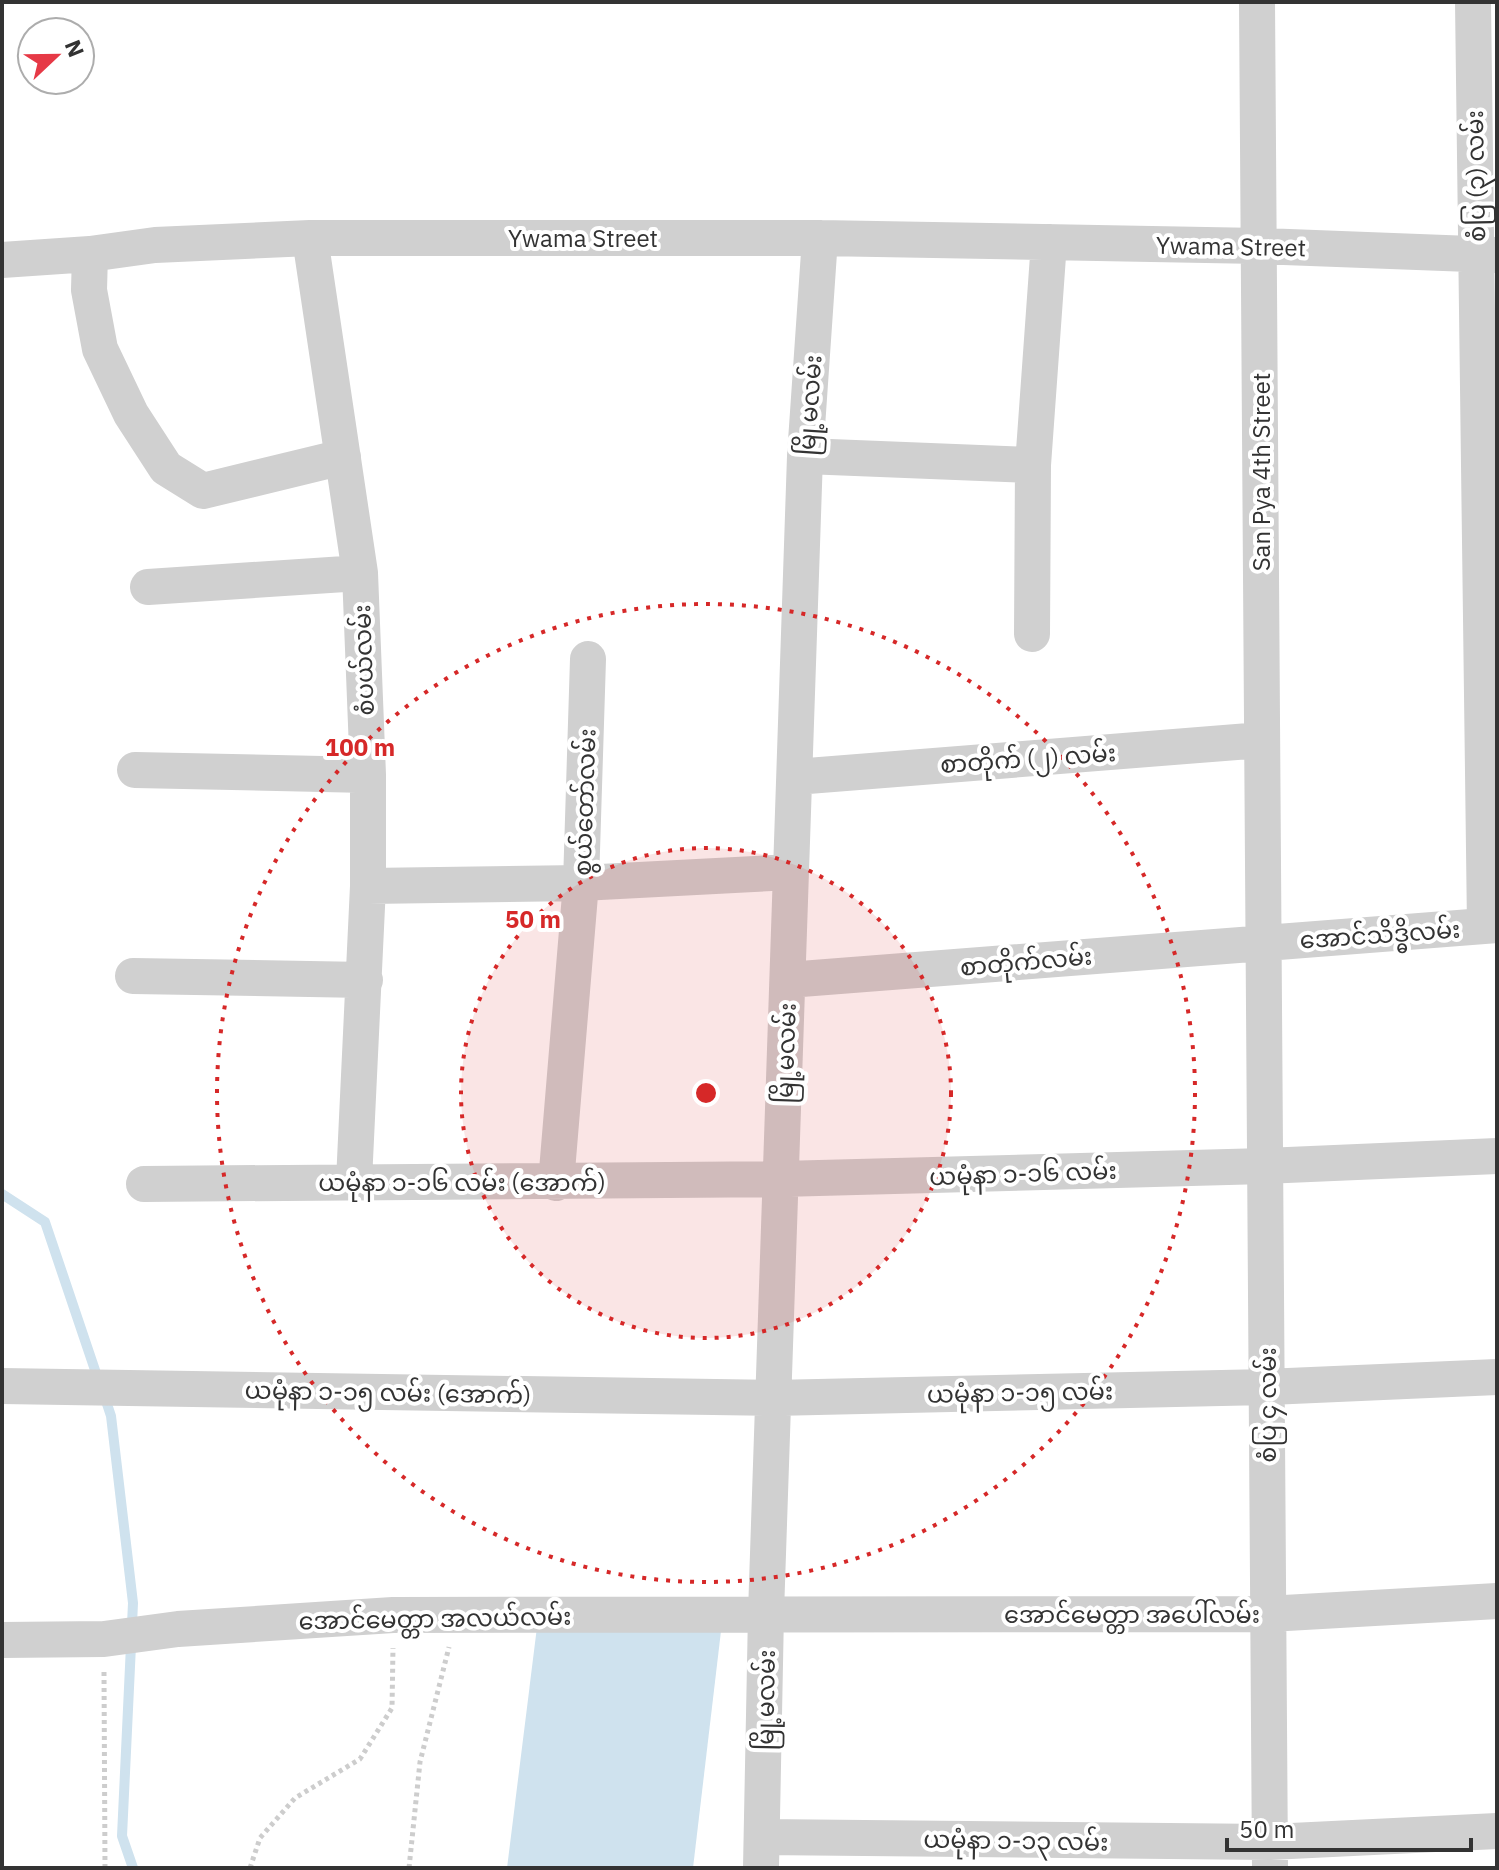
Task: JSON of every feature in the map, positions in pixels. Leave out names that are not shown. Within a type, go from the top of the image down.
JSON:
[{"type":"street","name":"San Pya 4th Street","points":[[1257,2],[1263,943]]},
{"type":"street","name":"စံပြ (၃) လမ်း","points":[[1473,2],[1486,255],[1491,926]]},
{"type":"street","name":"Ywama Street","points":[[2,260],[90,254],[155,245],[310,238],[820,238],[1260,246],[1486,255]]},
{"type":"street","name":"စံပယ်လမ်း","points":[[310,238],[360,573],[368,775],[368,886],[354,1181]]},
{"type":"street","name":"မြို့မလမ်း","points":[[762,1853],[766,1613],[805,456],[820,238]]},
{"type":"street","points":[[1032,634],[1033,465],[1049,242]]},
{"type":"street","points":[[90,254],[89,290],[100,349],[131,414],[166,468],[203,491],[343,457]]},
{"type":"street","points":[[805,456],[1033,465]]},
{"type":"street","points":[[148,587],[360,573]]},
{"type":"street","name":"စွယ်တော်လမ်း","points":[[556,1183],[581,883],[588,659]]},
{"type":"street","name":"စာတိုက် (၂) လမ်း","points":[[795,777],[1262,740]]},
{"type":"street","points":[[135,770],[368,775]]},
{"type":"street","points":[[368,886],[581,883],[791,872]]},
{"type":"street","name":"အောင်သိဒ္ဓိလမ်း","points":[[1263,943],[1491,926]]},
{"type":"street","name":"စာတိုက်လမ်း","points":[[788,980],[1263,943]]},
{"type":"street","name":"စံပြ ၄ လမ်း","points":[[1263,943],[1270,1855]]},
{"type":"street","points":[[133,976],[365,980]]},
{"type":"street","name":"ယမုံနာ ၁-၁၆ လမ်း","points":[[781,1179],[1265,1166],[1497,1156]]},
{"type":"street","name":"ယမုံနာ ၁-၁၆ လမ်း (အောက်)","points":[[144,1184],[781,1179]]},
{"type":"street","name":"ယမုံနာ ၁-၁၅ လမ်း","points":[[773,1398],[1267,1387],[1497,1377]]},
{"type":"street","name":"ယမုံနာ ၁-၁၅ လမ်း (အောက်)","points":[[2,1386],[773,1398]]},
{"type":"street","name":"အောင်မေတ္တာ အပေါ်လမ်း","points":[[766,1613],[1268,1614],[1497,1601]]},
{"type":"street","name":"အောင်မေတ္တာ အလယ်လမ်း","points":[[2,1640],[104,1639],[178,1629],[393,1615],[766,1613]]},
{"type":"street","name":"ယမုံနာ ၁-၁၃ လမ်း","points":[[762,1853],[1270,1855],[1497,1831]]},
{"type":"path","points":[[250,1868],[260,1838],[295,1798],[360,1759],[392,1708],[393,1615]]},
{"type":"path","points":[[409,1868],[420,1762],[457,1615]]},
{"type":"path","points":[[104,1639],[105,1868]]},
{"type":"water","points":[[537,1627],[721,1631],[693,1868],[507,1868]]},
{"type":"waterway","points":[[2,1194],[45,1222],[98,1379]]},
{"type":"waterway","points":[[104,1395],[111,1416],[133,1603],[122,1836],[133,1868]]}]
